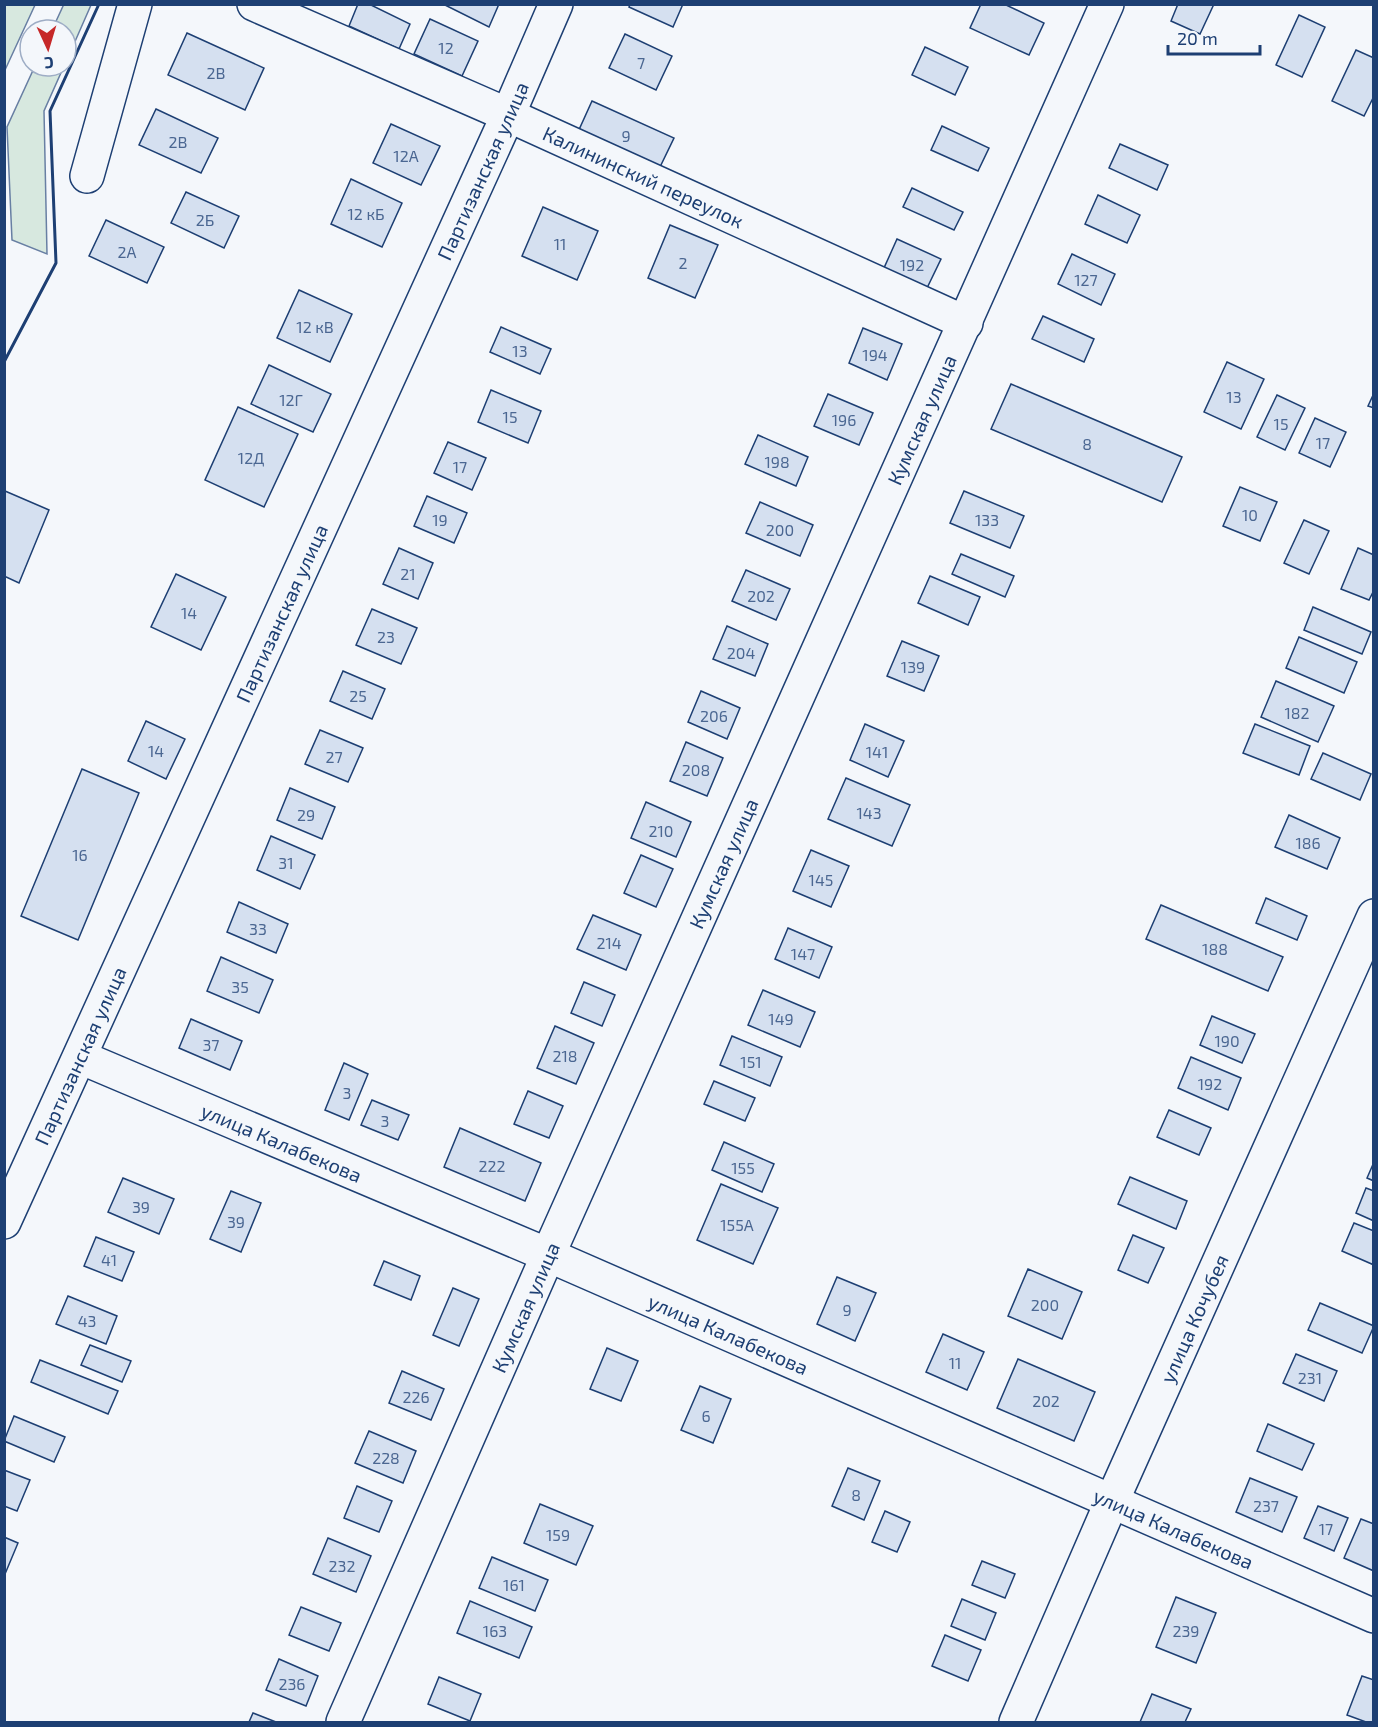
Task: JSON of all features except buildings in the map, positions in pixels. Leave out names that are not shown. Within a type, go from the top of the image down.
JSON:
[{"type":"street","points":[[87,176],[135,4]]},
{"type":"street","name":"Калининский переулок","points":[[254,4],[508,115],[966,323]]},
{"type":"street","name":"Партизанская улица","points":[[4,1222],[508,115],[556,4]]},
{"type":"street","name":"Кумская улица","points":[[343,1722],[548,1255],[1107,4]]},
{"type":"street","name":"улица Кочубея","points":[[1016,1722],[1112,1501],[1374,916]]},
{"type":"street","name":"улица Калабекова","points":[[80,1057],[548,1255],[1374,1616]]},
{"type":"shaded area","points":[[64,4],[91,5],[78,35],[78,18],[58,18]]},
{"type":"shaded area","points":[[4,5],[35,5],[29,18],[18,18],[18,42],[5,70]]},
{"type":"shaded area","points":[[29,78],[59,78],[44,111],[47,254],[12,240],[7,127]]},
{"type":"wall","points":[[4,362],[56,263],[50,111],[99,4]]}]
